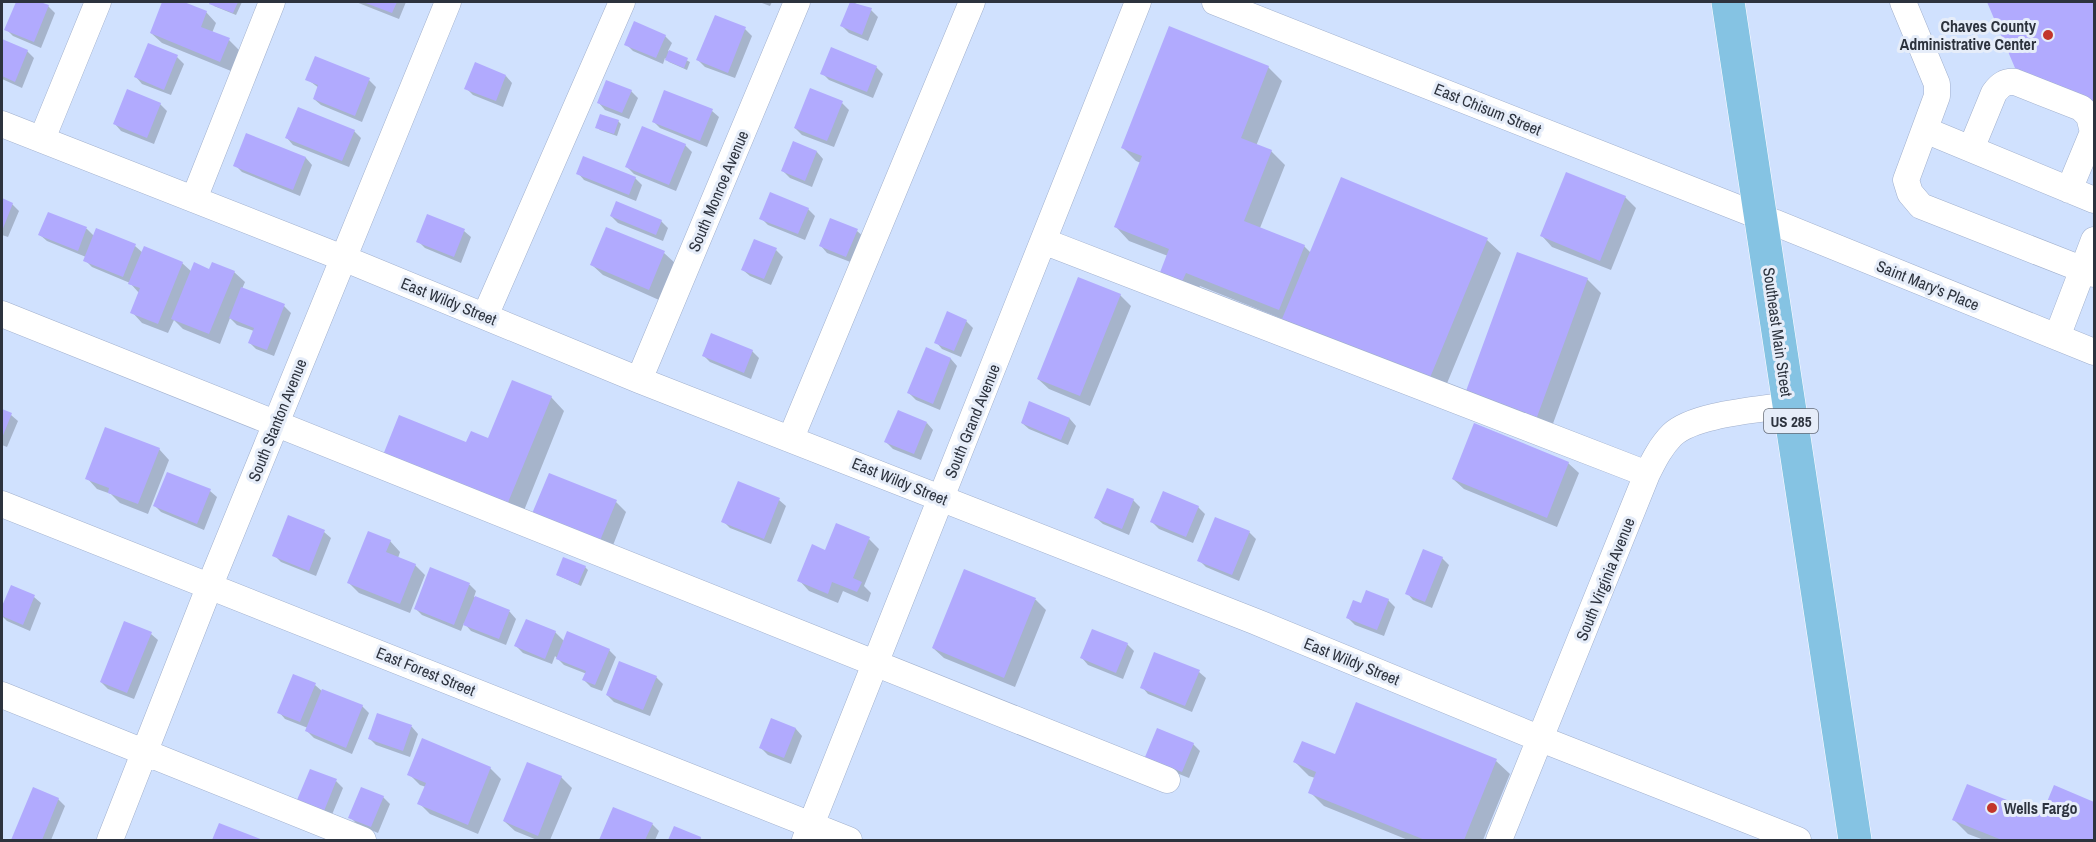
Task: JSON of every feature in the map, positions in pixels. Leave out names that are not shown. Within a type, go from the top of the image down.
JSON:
[{"type":"main road","name":"Southeast Main Street","points":[[1728,2],[1855,840]]},
{"type":"street","points":[[42,140],[98,2]]},
{"type":"street","points":[[194,199],[272,2]]},
{"type":"street","name":"South Stanton Avenue","points":[[110,840],[210,585],[448,2]]},
{"type":"street","points":[[485,316],[622,2]]},
{"type":"street","name":"South Monroe Avenue","points":[[639,380],[796,2]]},
{"type":"street","points":[[791,438],[972,2]]},
{"type":"street","name":"South Grand Avenue","points":[[808,832],[1138,2]]},
{"type":"street","name":"East Chisum Street","points":[[1215,2],[1761,217]]},
{"type":"street","points":[[1903,2],[1936,84],[1937,96],[1906,180],[1910,194],[1921,206],[2089,272]]},
{"type":"street","points":[[1971,149],[1994,93],[2007,81],[2082,108],[2090,116],[2093,124],[2092,132],[2069,190]]},
{"type":"street","name":"East Wildy Street","points":[[2,124],[343,258],[639,380],[1254,621],[1541,739],[1798,840]]},
{"type":"street","points":[[1925,130],[2094,201]]},
{"type":"street","name":"Saint Mary's Place","points":[[1761,217],[2094,352]]},
{"type":"street","points":[[2057,337],[2089,272],[2094,240]]},
{"type":"street","points":[[1043,241],[1647,474]]},
{"type":"street","points":[[2,314],[1167,780]]},
{"type":"street","name":"South Virginia Avenue","points":[[1499,840],[1647,474],[1661,447],[1674,433],[1689,424],[1789,405]]},
{"type":"street","name":"East Forest Street","points":[[2,504],[210,585],[808,832],[849,840]]},
{"type":"street","points":[[2,695],[363,840]]},
{"type":"building","points":[[16,2],[40,2],[49,5],[34,42],[4,30]]},
{"type":"building","points":[[162,2],[184,2],[207,11],[201,27],[230,38],[220,62],[150,33]]},
{"type":"building","points":[[210,2],[238,2],[233,13],[209,4]]},
{"type":"building","points":[[363,2],[397,2],[392,13]]},
{"type":"building","points":[[850,2],[872,8],[862,35],[840,26]]},
{"type":"building","name":"Chaves County Administrative Center","points":[[1987,2],[2094,2],[2094,102],[2015,68]]},
{"type":"building","points":[[715,15],[746,27],[728,73],[696,60]]},
{"type":"building","points":[[634,21],[666,35],[656,58],[624,45]]},
{"type":"building","points":[[1169,26],[1269,66],[1241,138],[1272,150],[1244,221],[1305,245],[1279,310],[1186,273],[1181,284],[1159,275],[1169,249],[1114,227],[1142,156],[1121,148]]},
{"type":"building","points":[[2,39],[28,50],[15,82],[2,76]]},
{"type":"building","points":[[148,43],[178,55],[164,90],[134,77]]},
{"type":"building","points":[[831,47],[877,66],[867,92],[820,74]]},
{"type":"building","points":[[669,50],[688,58],[684,68],[665,60]]},
{"type":"building","points":[[315,56],[370,78],[355,116],[313,99],[318,85],[305,80]]},
{"type":"building","points":[[475,62],[506,75],[496,101],[464,89]]},
{"type":"building","points":[[606,80],[632,90],[622,113],[597,103]]},
{"type":"building","points":[[810,88],[843,101],[827,141],[794,128]]},
{"type":"building","points":[[127,89],[161,103],[147,138],[113,124]]},
{"type":"building","points":[[664,90],[713,109],[700,141],[652,122]]},
{"type":"building","points":[[298,107],[355,130],[342,161],[285,138]]},
{"type":"building","points":[[600,114],[619,120],[614,134],[595,128]]},
{"type":"building","points":[[642,126],[686,144],[669,185],[625,167]]},
{"type":"building","points":[[246,133],[306,157],[293,190],[233,166]]},
{"type":"building","points":[[793,141],[817,151],[805,181],[781,171]]},
{"type":"building","points":[[583,156],[636,177],[629,195],[576,174]]},
{"type":"building","points":[[1566,172],[1626,196],[1600,261],[1540,236]]},
{"type":"building","points":[[1341,177],[1488,238],[1429,380],[1282,319]]},
{"type":"building","points":[[770,192],[809,208],[798,234],[759,219]]},
{"type":"building","points":[[2,198],[13,203],[2,231]]},
{"type":"building","points":[[616,201],[662,220],[656,235],[610,216]]},
{"type":"building","points":[[48,212],[87,227],[78,251],[38,235]]},
{"type":"building","points":[[427,214],[465,229],[454,257],[416,242]]},
{"type":"building","points":[[830,218],[858,229],[846,257],[819,246]]},
{"type":"building","points":[[606,227],[665,251],[649,290],[590,265]]},
{"type":"building","points":[[96,228],[136,244],[123,277],[83,261]]},
{"type":"building","points":[[754,239],[777,248],[764,279],[741,270]]},
{"type":"building","points":[[144,246],[183,262],[158,324],[130,313],[140,288],[128,284]]},
{"type":"building","points":[[1517,252],[1588,278],[1537,417],[1466,391]]},
{"type":"building","points":[[194,262],[209,269],[212,262],[235,271],[209,334],[171,319]]},
{"type":"building","points":[[1078,277],[1121,294],[1080,396],[1037,379]]},
{"type":"building","points":[[241,287],[285,304],[267,350],[248,343],[254,328],[229,318]]},
{"type":"building","points":[[947,311],[967,320],[954,351],[934,343]]},
{"type":"building","points":[[711,333],[753,350],[744,373],[702,356]]},
{"type":"building","points":[[926,347],[951,358],[933,404],[907,393]]},
{"type":"building","points":[[512,380],[552,396],[507,505],[383,455],[399,415],[466,442],[471,431],[488,438]]},
{"type":"building","points":[[1029,401],[1070,418],[1061,440],[1021,423]]},
{"type":"building","points":[[2,409],[12,413],[2,438]]},
{"type":"building","points":[[898,410],[927,422],[914,454],[884,442]]},
{"type":"building","points":[[1474,423],[1569,462],[1547,518],[1452,479]]},
{"type":"building","points":[[105,427],[160,448],[138,504],[108,493],[109,488],[85,479]]},
{"type":"building","points":[[167,472],[211,489],[197,524],[153,506]]},
{"type":"building","points":[[549,473],[617,500],[599,543],[531,516]]},
{"type":"building","points":[[738,481],[780,498],[764,539],[721,522]]},
{"type":"building","points":[[1107,488],[1134,499],[1122,529],[1094,518]]},
{"type":"building","points":[[1163,491],[1199,506],[1186,537],[1150,522]]},
{"type":"building","points":[[288,515],[325,530],[309,571],[272,556]]},
{"type":"building","points":[[1215,517],[1250,531],[1232,575],[1197,561]]},
{"type":"building","points":[[836,523],[870,537],[853,578],[862,582],[857,592],[832,582],[828,594],[797,581],[812,544],[825,550]]},
{"type":"building","points":[[368,531],[391,540],[386,552],[416,564],[400,604],[347,583]]},
{"type":"building","points":[[1423,549],[1443,557],[1425,602],[1405,594]]},
{"type":"building","points":[[563,557],[586,566],[578,584],[556,575]]},
{"type":"building","points":[[430,567],[470,583],[454,625],[414,609]]},
{"type":"building","points":[[964,569],[1036,598],[1004,678],[932,648]]},
{"type":"building","points":[[11,585],[35,595],[23,625],[2,616],[2,606]]},
{"type":"building","points":[[1366,590],[1389,599],[1377,630],[1346,618],[1353,600],[1361,603]]},
{"type":"building","points":[[475,596],[510,610],[499,639],[463,625]]},
{"type":"building","points":[[526,619],[556,631],[545,659],[514,646]]},
{"type":"building","points":[[124,621],[152,632],[127,693],[100,682]]},
{"type":"building","points":[[1092,629],[1128,643],[1116,673],[1080,658]]},
{"type":"building","points":[[567,631],[610,649],[595,685],[582,680],[586,671],[556,659]]},
{"type":"building","points":[[1154,652],[1200,670],[1185,706],[1140,688]]},
{"type":"building","points":[[619,661],[657,676],[643,710],[606,695]]},
{"type":"building","points":[[293,674],[316,683],[300,722],[277,713]]},
{"type":"building","points":[[322,689],[363,705],[346,748],[305,731]]},
{"type":"building","points":[[1356,702],[1497,759],[1464,840],[1425,840],[1308,793],[1316,772],[1293,762],[1302,741],[1335,754]]},
{"type":"building","points":[[377,713],[412,725],[403,751],[368,739]]},
{"type":"building","points":[[771,718],[796,728],[784,758],[759,748]]},
{"type":"building","points":[[1157,728],[1194,743],[1182,772],[1145,757]]},
{"type":"building","points":[[422,738],[491,767],[468,825],[417,804],[426,783],[407,775]]},
{"type":"building","points":[[527,762],[562,776],[538,836],[503,821]]},
{"type":"building","points":[[310,769],[337,779],[324,811],[297,800]]},
{"type":"building","name":"Wells Fargo","points":[[1967,784],[2042,814],[2054,785],[2094,802],[2094,840],[2002,840],[1952,820]]},
{"type":"building","points":[[33,787],[59,798],[42,840],[11,840]]},
{"type":"building","points":[[361,787],[384,796],[371,827],[348,818]]},
{"type":"building","points":[[613,807],[653,823],[645,840],[599,840]]},
{"type":"building","points":[[219,823],[263,840],[212,840]]},
{"type":"building","points":[[674,826],[701,837],[700,840],[668,840]]},
{"type":"place","name":"Chaves County Administrative Center","points":[[2048,35]]},
{"type":"place","name":"Wells Fargo","points":[[1992,808]]}]
